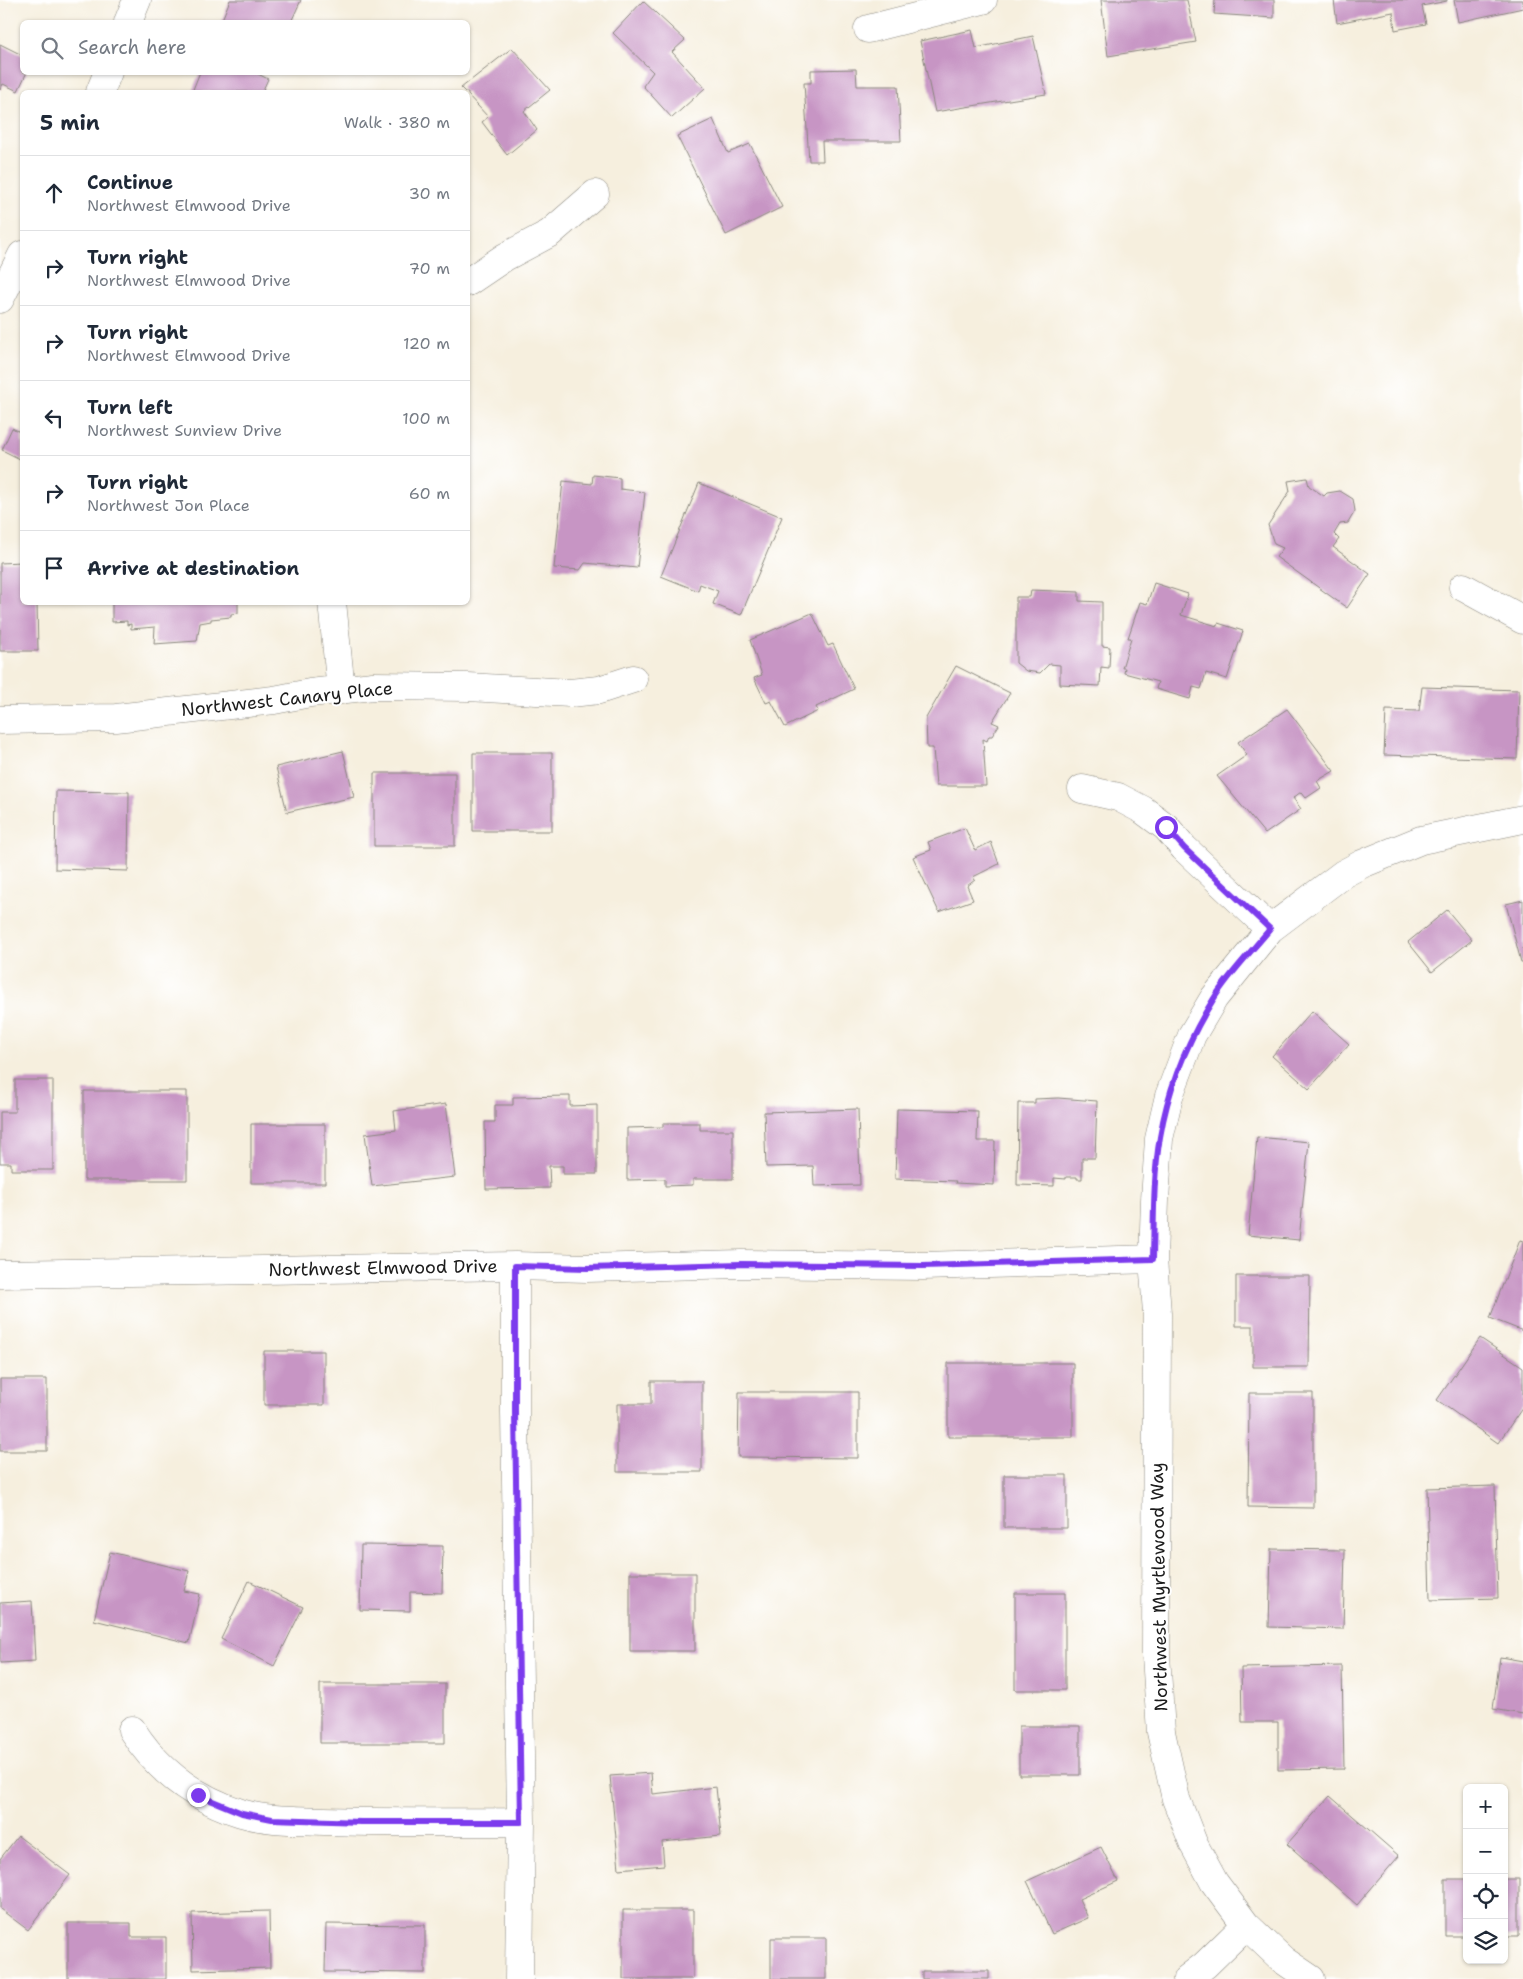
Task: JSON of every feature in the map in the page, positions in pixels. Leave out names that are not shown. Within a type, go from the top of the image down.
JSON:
[{"type":"street","points":[[129,20],[137,0]]},
{"type":"street","points":[[868,29],[982,0]]},
{"type":"street","points":[[101,90],[107,75]]},
{"type":"street","points":[[470,281],[505,257],[550,233],[595,194]]},
{"type":"street","points":[[0,300],[20,259]]},
{"type":"street","points":[[1463,587],[1523,620]]},
{"type":"street","points":[[332,605],[342,690]]},
{"type":"street","name":"Northwest Canary Place","points":[[0,720],[116,718],[274,700],[310,693],[373,686],[468,687],[570,694],[599,690],[633,679]]},
{"type":"street","points":[[1082,789],[1118,797],[1143,810],[1166,827],[1184,848],[1270,929]]},
{"type":"street","points":[[1153,1259],[1160,1139],[1169,1096],[1192,1035],[1214,998],[1270,929],[1343,874],[1362,864],[1421,840],[1523,819]]},
{"type":"street","name":"Northwest Elmwood Drive","points":[[0,1274],[515,1266],[587,1268],[741,1264],[923,1266],[1153,1259]]},
{"type":"street","name":"Northwest Myrtlewood Way","points":[[1153,1259],[1157,1313],[1156,1656],[1161,1732],[1176,1799],[1194,1846],[1214,1882],[1246,1925],[1282,1960],[1311,1979]]},
{"type":"street","points":[[515,1266],[515,1412],[521,1822],[519,1979]]},
{"type":"street","points":[[132,1730],[142,1746],[161,1768],[198,1795],[242,1813],[272,1819],[361,1822],[521,1822]]},
{"type":"street","points":[[1187,1979],[1205,1965],[1246,1925]]},
{"type":"building","points":[[230,0],[301,0],[292,20],[222,20]]},
{"type":"building","points":[[1101,0],[1187,0],[1196,42],[1108,56]]},
{"type":"building","points":[[1215,0],[1274,0],[1274,18],[1214,14]]},
{"type":"building","points":[[1334,0],[1447,1],[1422,6],[1426,24],[1395,30],[1393,12],[1337,23]]},
{"type":"building","points":[[1454,0],[1523,0],[1523,8],[1458,22]]},
{"type":"building","points":[[643,1],[685,40],[672,52],[705,88],[672,118],[643,86],[653,72],[613,33]]},
{"type":"building","points":[[972,30],[976,48],[1033,36],[1046,94],[935,112],[920,41]]},
{"type":"building","points":[[0,44],[20,54],[20,75],[26,75],[18,91],[3,84],[0,90]]},
{"type":"building","points":[[512,48],[550,90],[524,111],[537,130],[507,155],[482,122],[488,117],[470,97],[470,90],[463,90],[461,88]]},
{"type":"building","points":[[856,69],[857,86],[898,86],[901,141],[822,141],[823,161],[809,161],[804,83],[811,83],[811,70]]},
{"type":"building","points":[[199,75],[260,75],[268,79],[263,90],[193,90]]},
{"type":"building","points":[[713,119],[728,153],[750,144],[782,207],[726,235],[677,136]]},
{"type":"building","points":[[12,428],[20,432],[20,459],[2,450]]},
{"type":"building","points":[[593,475],[620,478],[620,489],[645,492],[637,568],[585,563],[580,570],[554,568],[563,481],[592,484]]},
{"type":"building","points":[[1307,478],[1309,486],[1324,496],[1327,493],[1340,491],[1353,499],[1355,511],[1348,523],[1340,524],[1334,534],[1339,539],[1333,547],[1370,574],[1347,608],[1276,557],[1283,548],[1274,544],[1268,525],[1290,491],[1288,481]]},
{"type":"building","points":[[699,483],[782,517],[741,615],[713,604],[718,591],[700,584],[698,591],[661,576]]},
{"type":"building","points":[[20,562],[20,605],[37,605],[38,651],[0,651],[0,563]]},
{"type":"building","points":[[1154,583],[1188,594],[1181,615],[1217,626],[1218,623],[1243,631],[1227,679],[1206,673],[1201,689],[1193,687],[1190,699],[1156,689],[1158,682],[1124,673],[1125,668],[1122,668],[1131,638],[1128,638],[1140,602],[1147,604]]},
{"type":"building","points":[[1031,590],[1079,592],[1079,601],[1102,602],[1102,646],[1110,647],[1109,668],[1101,667],[1100,686],[1060,684],[1060,665],[1049,664],[1040,673],[1026,671],[1016,663],[1016,597],[1030,597]]},
{"type":"building","points":[[112,605],[238,605],[238,613],[231,614],[231,617],[211,619],[211,621],[200,623],[197,641],[154,644],[155,627],[131,629],[131,624],[127,625],[127,621],[112,622]]},
{"type":"building","points":[[812,613],[828,646],[833,644],[854,689],[816,707],[818,711],[785,727],[771,701],[766,703],[754,678],[762,675],[750,640]]},
{"type":"building","points":[[956,666],[1010,693],[992,722],[999,725],[987,741],[983,739],[986,786],[936,786],[933,748],[927,748],[926,718]]},
{"type":"building","points":[[1422,687],[1519,690],[1517,759],[1384,755],[1386,710],[1419,711]]},
{"type":"building","points":[[1287,709],[1334,771],[1317,781],[1321,788],[1306,798],[1301,792],[1293,798],[1301,809],[1265,834],[1217,776],[1247,755],[1238,742]]},
{"type":"building","points":[[343,751],[354,797],[287,812],[276,767]]},
{"type":"building","points":[[473,753],[552,753],[552,831],[473,831]]},
{"type":"building","points":[[374,773],[455,773],[455,846],[374,846]]},
{"type":"building","points":[[56,791],[129,792],[128,871],[55,869]]},
{"type":"building","points":[[965,828],[975,850],[991,842],[999,864],[973,877],[975,880],[967,886],[973,900],[939,912],[913,857],[931,850],[928,842]]},
{"type":"building","points":[[1523,900],[1523,962],[1521,962],[1506,904]]},
{"type":"building","points":[[1447,910],[1472,940],[1432,972],[1408,942]]},
{"type":"building","points":[[1312,1011],[1349,1044],[1309,1089],[1272,1056]]},
{"type":"building","points":[[15,1080],[53,1080],[53,1170],[11,1170],[11,1163],[0,1163],[0,1112],[15,1112]]},
{"type":"building","points":[[84,1091],[187,1091],[187,1180],[84,1180]]},
{"type":"building","points":[[570,1096],[570,1106],[597,1105],[597,1174],[563,1174],[563,1166],[549,1166],[550,1188],[486,1189],[485,1122],[495,1122],[495,1105],[513,1105],[513,1097]]},
{"type":"building","points":[[1058,1098],[1097,1101],[1095,1158],[1082,1158],[1082,1179],[1077,1179],[1077,1177],[1066,1177],[1066,1179],[1054,1178],[1054,1186],[1017,1185],[1018,1103],[1035,1103],[1035,1099]]},
{"type":"building","points":[[446,1104],[455,1177],[372,1186],[365,1134],[396,1130],[394,1111]]},
{"type":"building","points":[[858,1109],[860,1185],[814,1186],[813,1166],[766,1167],[764,1112]]},
{"type":"building","points":[[897,1109],[978,1111],[977,1141],[995,1141],[994,1185],[955,1183],[956,1181],[895,1179]]},
{"type":"building","points":[[663,1123],[700,1123],[700,1130],[733,1130],[733,1179],[693,1179],[693,1185],[665,1186],[665,1179],[627,1180],[627,1128],[663,1127]]},
{"type":"building","points":[[251,1124],[325,1124],[325,1183],[251,1183]]},
{"type":"building","points":[[1257,1137],[1309,1142],[1299,1240],[1248,1235]]},
{"type":"building","points":[[1520,1240],[1523,1241],[1523,1331],[1490,1318]]},
{"type":"building","points":[[1236,1276],[1310,1276],[1309,1367],[1253,1367],[1253,1326],[1236,1326]]},
{"type":"building","points":[[1480,1338],[1523,1367],[1523,1407],[1498,1443],[1437,1400]]},
{"type":"building","points":[[264,1351],[324,1351],[324,1405],[264,1405]]},
{"type":"building","points":[[948,1363],[1073,1363],[1073,1437],[948,1437]]},
{"type":"building","points":[[0,1379],[47,1379],[47,1451],[0,1451]]},
{"type":"building","points":[[651,1381],[702,1381],[702,1472],[617,1472],[617,1404],[651,1404]]},
{"type":"building","points":[[739,1392],[858,1392],[858,1458],[738,1457]]},
{"type":"building","points":[[1249,1393],[1313,1393],[1313,1508],[1248,1507]]},
{"type":"building","points":[[1004,1475],[1067,1475],[1067,1528],[1004,1528]]},
{"type":"building","points":[[1495,1486],[1498,1598],[1430,1600],[1427,1488]]},
{"type":"building","points":[[361,1545],[443,1546],[442,1593],[410,1592],[410,1611],[360,1610]]},
{"type":"building","points":[[1271,1549],[1345,1550],[1343,1629],[1269,1627]]},
{"type":"building","points":[[110,1552],[189,1571],[184,1591],[200,1594],[189,1643],[94,1620]]},
{"type":"building","points":[[630,1573],[695,1573],[695,1651],[630,1651]]},
{"type":"building","points":[[249,1581],[303,1607],[274,1666],[221,1639]]},
{"type":"building","points":[[1015,1593],[1065,1593],[1065,1690],[1015,1690]]},
{"type":"building","points":[[32,1601],[35,1661],[0,1663],[0,1603]]},
{"type":"building","points":[[1500,1657],[1523,1661],[1523,1714],[1493,1709]]},
{"type":"building","points":[[1342,1666],[1344,1769],[1278,1770],[1278,1722],[1242,1722],[1241,1668]]},
{"type":"building","points":[[320,1684],[445,1684],[445,1743],[320,1743]]},
{"type":"building","points":[[1019,1726],[1080,1726],[1080,1775],[1019,1775]]},
{"type":"building","points":[[651,1773],[653,1794],[716,1787],[721,1836],[662,1842],[664,1865],[619,1869],[610,1776]]},
{"type":"building","points":[[1330,1796],[1399,1856],[1357,1905],[1287,1844]]},
{"type":"building","points":[[18,1836],[70,1875],[28,1930],[0,1909],[0,1859]]},
{"type":"building","points":[[1101,1847],[1118,1881],[1079,1899],[1088,1918],[1052,1934],[1027,1881]]},
{"type":"building","points":[[1445,1879],[1463,1879],[1463,1936],[1445,1936]]},
{"type":"building","points":[[1508,1879],[1519,1879],[1519,1936],[1508,1936]]},
{"type":"building","points":[[623,1910],[693,1910],[693,1979],[623,1979]]},
{"type":"building","points":[[269,1911],[270,1968],[193,1970],[192,1913]]},
{"type":"building","points":[[68,1923],[131,1923],[131,1937],[166,1937],[166,1979],[68,1979]]},
{"type":"building","points":[[326,1924],[425,1925],[425,1973],[325,1972]]},
{"type":"building","points":[[771,1938],[826,1938],[826,1979],[771,1979]]},
{"type":"building","points":[[922,1971],[989,1971],[989,1979],[922,1979]]},
{"type":"route","points":[[198,1795],[242,1813],[272,1819],[361,1822],[521,1822],[515,1412],[515,1266],[587,1268],[741,1264],[923,1266],[1153,1259],[1160,1139],[1169,1096],[1192,1035],[1214,998],[1270,929],[1184,848],[1166,827]]}]
